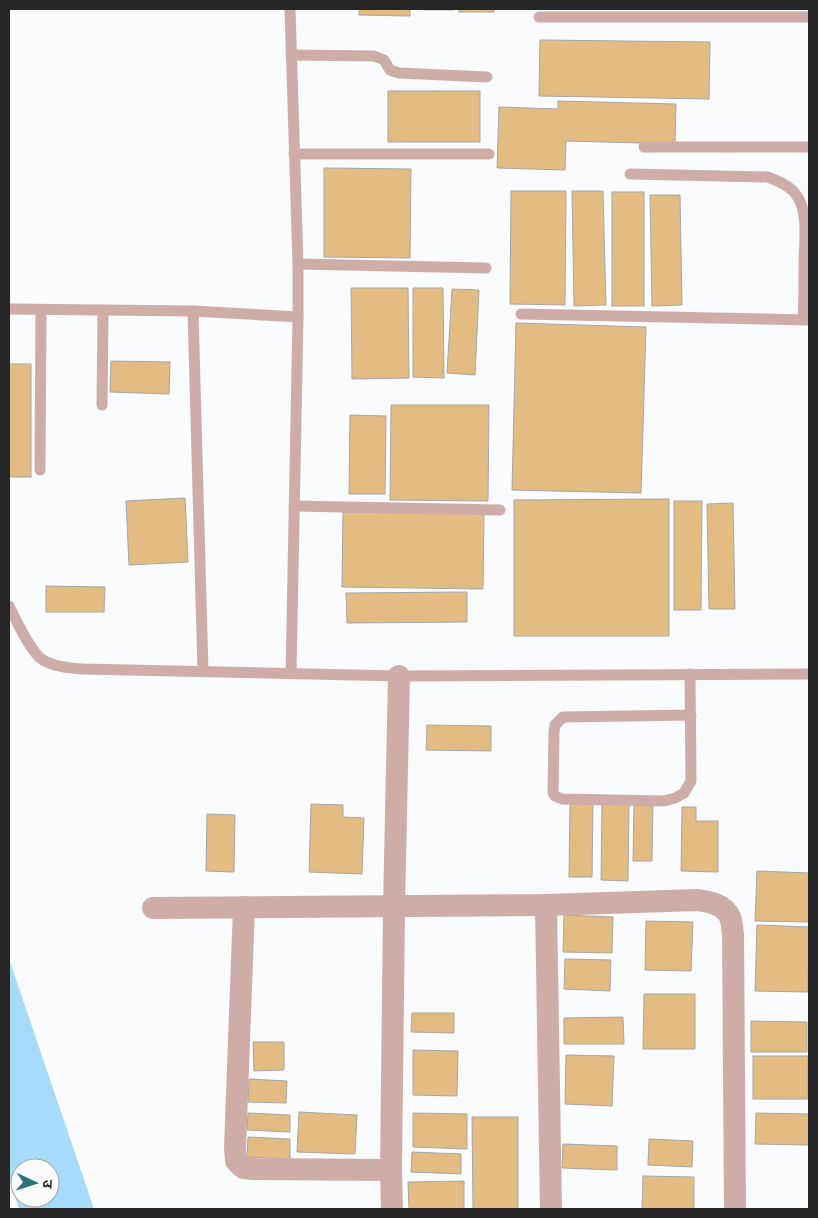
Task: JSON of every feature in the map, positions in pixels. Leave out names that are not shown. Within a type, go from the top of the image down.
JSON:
[{"type":"street","points":[[392,1209],[394,906],[399,676]]},
{"type":"street","points":[[152,908],[546,905],[698,900],[724,908],[730,918],[733,934],[735,1209]]},
{"type":"street","points":[[546,905],[551,1209]]},
{"type":"street","points":[[244,907],[236,1161],[243,1168],[253,1169],[392,1170]]},
{"type":"lane","points":[[290,9],[298,264],[291,673]]},
{"type":"lane","points":[[539,16],[809,17]]},
{"type":"lane","points":[[291,55],[374,56],[384,60],[390,70],[398,73],[487,77]]},
{"type":"lane","points":[[644,147],[809,147]]},
{"type":"lane","points":[[294,154],[489,154]]},
{"type":"lane","points":[[521,314],[806,320],[805,227],[802,209],[797,196],[788,187],[768,177],[630,174]]},
{"type":"lane","points":[[298,264],[486,268]]},
{"type":"lane","points":[[9,309],[193,311],[298,317]]},
{"type":"lane","points":[[40,470],[41,310]]},
{"type":"lane","points":[[102,405],[103,310]]},
{"type":"lane","points":[[193,311],[203,671]]},
{"type":"lane","points":[[294,506],[500,510]]},
{"type":"lane","points":[[9,606],[41,659],[51,664],[82,669],[399,676],[809,674]]},
{"type":"lane","points":[[690,674],[691,715],[691,781],[684,793],[664,801],[562,799],[553,793],[554,732],[555,725],[563,717],[691,715]]},
{"type":"water","points":[[9,959],[94,1209],[19,1209],[60,1208],[60,1158],[10,1158],[10,1181]]},
{"type":"building","points":[[359,9],[410,9],[410,16],[359,15]]},
{"type":"building","points":[[453,9],[453,10],[424,10]]},
{"type":"building","points":[[459,9],[494,9],[494,12],[459,12]]},
{"type":"building","points":[[540,40],[710,42],[709,99],[539,96]]},
{"type":"building","points":[[388,91],[480,91],[480,142],[388,142]]},
{"type":"building","points":[[558,101],[676,104],[675,144],[566,141],[565,170],[497,168],[499,107],[558,109]]},
{"type":"building","points":[[324,168],[411,169],[410,258],[324,257]]},
{"type":"building","points":[[511,191],[566,191],[565,305],[510,304]]},
{"type":"building","points":[[572,191],[603,191],[606,305],[574,306]]},
{"type":"building","points":[[612,192],[644,192],[644,306],[612,306]]},
{"type":"building","points":[[650,195],[680,195],[682,305],[652,306]]},
{"type":"building","points":[[351,288],[408,288],[409,378],[352,379]]},
{"type":"building","points":[[413,288],[443,288],[444,378],[413,377]]},
{"type":"building","points":[[452,289],[479,290],[475,375],[447,373]]},
{"type":"building","points":[[516,323],[646,327],[641,493],[512,490]]},
{"type":"building","points":[[111,361],[170,362],[169,394],[110,392]]},
{"type":"building","points":[[9,364],[31,364],[31,477],[9,477]]},
{"type":"building","points":[[391,405],[489,405],[488,501],[390,500]]},
{"type":"building","points":[[350,415],[386,416],[385,494],[349,494]]},
{"type":"building","points":[[185,498],[188,562],[129,565],[126,501]]},
{"type":"building","points":[[669,499],[669,636],[514,636],[514,500]]},
{"type":"building","points":[[674,501],[702,501],[701,610],[674,610]]},
{"type":"building","points":[[733,503],[735,609],[709,609],[707,504]]},
{"type":"building","points":[[343,512],[484,514],[483,589],[342,587]]},
{"type":"building","points":[[46,586],[105,587],[104,612],[46,612]]},
{"type":"building","points":[[467,592],[467,622],[347,623],[346,593]]},
{"type":"building","points":[[427,725],[491,726],[491,751],[426,750]]},
{"type":"building","points":[[570,803],[593,803],[592,877],[569,877]]},
{"type":"building","points":[[311,804],[343,805],[343,817],[364,818],[362,874],[309,872]]},
{"type":"building","points":[[602,804],[629,804],[628,881],[601,880]]},
{"type":"building","points":[[634,804],[653,804],[652,861],[633,861]]},
{"type":"building","points":[[682,807],[696,807],[696,821],[718,821],[718,872],[681,871]]},
{"type":"building","points":[[207,814],[235,815],[234,872],[206,871]]},
{"type":"building","points":[[757,871],[809,873],[809,922],[755,921]]},
{"type":"building","points":[[564,915],[613,917],[612,953],[563,952]]},
{"type":"building","points":[[646,921],[693,922],[691,971],[645,970]]},
{"type":"building","points":[[757,925],[809,927],[808,992],[755,991]]},
{"type":"building","points":[[565,959],[611,960],[610,991],[564,989]]},
{"type":"building","points":[[644,994],[695,994],[695,1049],[643,1049]]},
{"type":"building","points":[[412,1013],[454,1013],[454,1033],[411,1032]]},
{"type":"building","points":[[623,1017],[624,1044],[564,1044],[564,1018]]},
{"type":"building","points":[[751,1021],[807,1022],[807,1052],[751,1052]]},
{"type":"building","points":[[253,1042],[284,1042],[284,1070],[254,1071]]},
{"type":"building","points":[[413,1050],[458,1051],[457,1096],[413,1095]]},
{"type":"building","points":[[566,1055],[614,1056],[612,1106],[565,1104]]},
{"type":"building","points":[[753,1056],[808,1056],[808,1099],[753,1099]]},
{"type":"building","points":[[249,1079],[287,1081],[286,1103],[248,1102]]},
{"type":"building","points":[[299,1112],[357,1115],[355,1154],[297,1152]]},
{"type":"building","points":[[248,1113],[290,1115],[290,1132],[247,1130]]},
{"type":"building","points":[[413,1113],[467,1114],[467,1149],[413,1147]]},
{"type":"building","points":[[756,1113],[809,1114],[809,1145],[755,1144]]},
{"type":"building","points":[[472,1117],[518,1117],[518,1209],[473,1209]]},
{"type":"building","points":[[248,1137],[290,1139],[290,1159],[247,1157]]},
{"type":"building","points":[[649,1139],[693,1141],[692,1167],[648,1165]]},
{"type":"building","points":[[563,1144],[617,1146],[617,1170],[562,1168]]},
{"type":"building","points":[[412,1152],[461,1154],[461,1174],[411,1172]]},
{"type":"building","points":[[643,1176],[694,1177],[694,1209],[642,1209]]},
{"type":"building","points":[[464,1181],[464,1209],[409,1209],[408,1182]]}]
